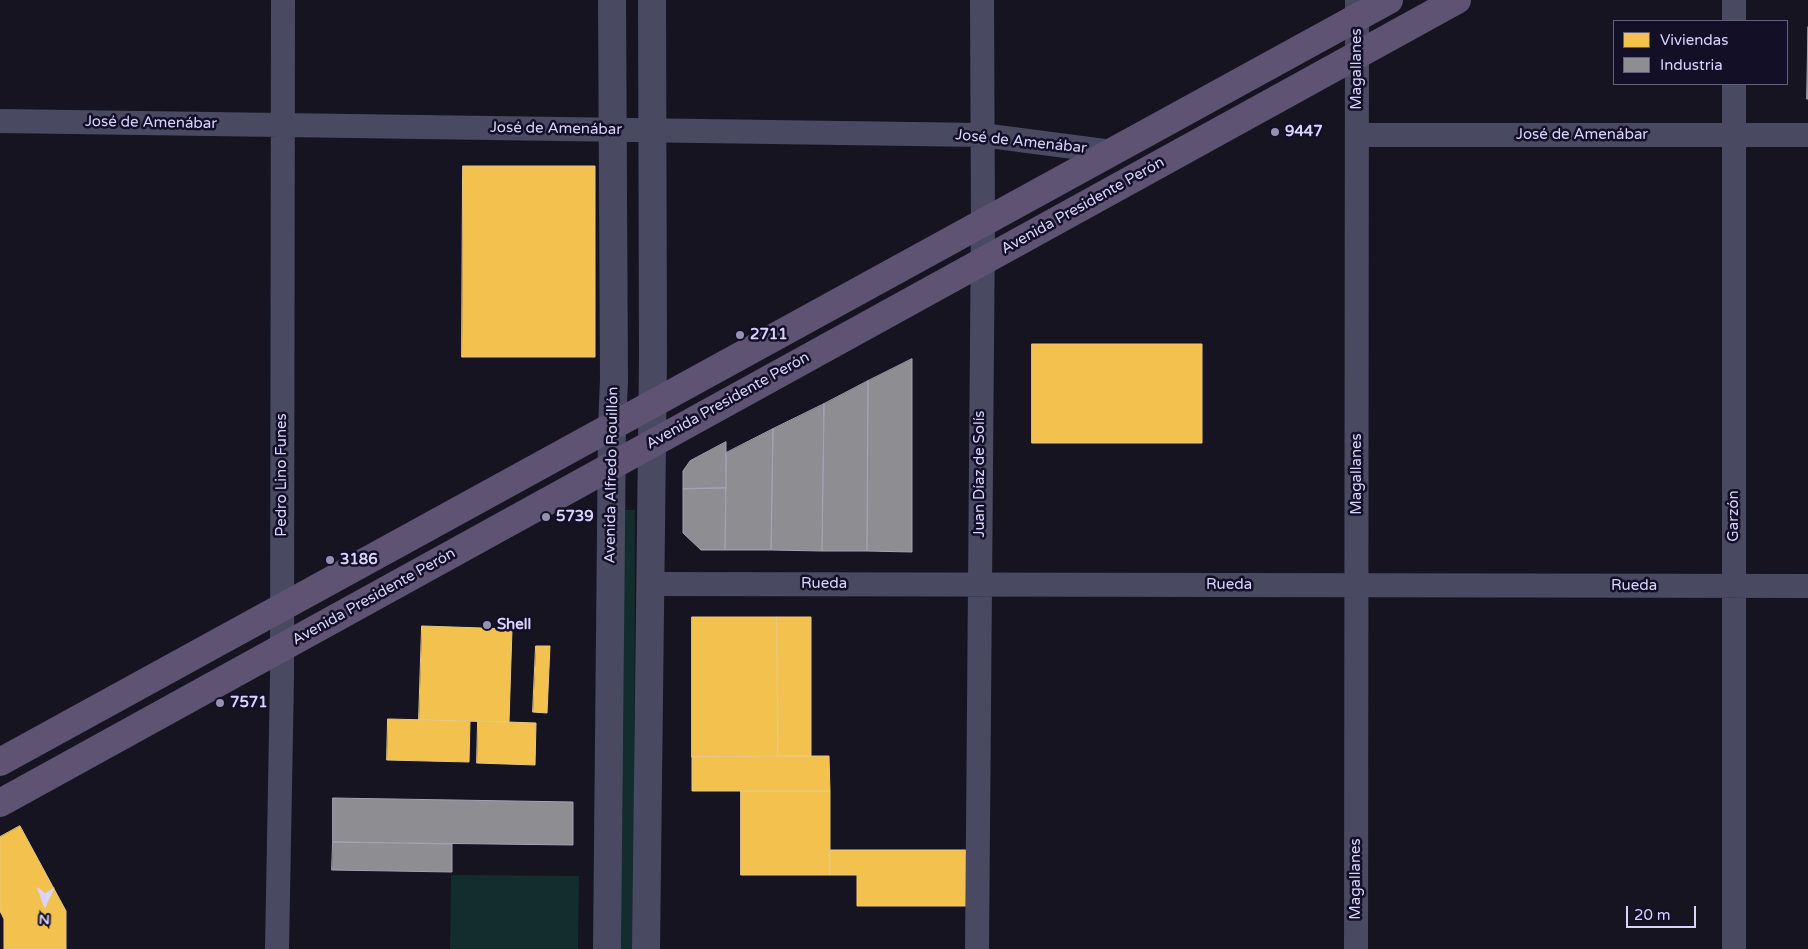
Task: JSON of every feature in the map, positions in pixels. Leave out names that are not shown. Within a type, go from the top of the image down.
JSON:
[{"type":"main road","points":[[0,762],[1112,152],[1357,9],[1389,0]]},
{"type":"main road","name":"Avenida Presidente Perón","points":[[0,803],[1457,0]]},
{"type":"street","name":"Pedro Lino Funes","points":[[277,949],[282,647],[283,0]]},
{"type":"street","name":"Avenida Alfredo Rouillón","points":[[608,949],[611,466],[614,380],[612,0]]},
{"type":"street","points":[[646,949],[653,404],[652,0]]},
{"type":"street","name":"Juan Díaz de Solís","points":[[977,949],[982,0]]},
{"type":"street","points":[[1734,0],[1734,20]]},
{"type":"street","name":"Magallanes","points":[[1356,949],[1357,9]]},
{"type":"street","name":"Garzón","points":[[1734,85],[1734,949]]},
{"type":"street","name":"José de Amenábar","points":[[0,121],[982,135],[1112,152]]},
{"type":"street","name":"José de Amenábar","points":[[1357,135],[1808,135]]},
{"type":"street","name":"Rueda","points":[[651,584],[1808,586]]},
{"type":"green space","points":[[621,510],[635,510],[634,949],[619,949]]},
{"type":"green space","points":[[451,875],[579,876],[578,949],[450,949]]},
{"type":"building: Viviendas","points":[[463,166],[595,166],[595,357],[462,357]]},
{"type":"building: Viviendas","points":[[1032,344],[1202,344],[1202,443],[1032,443]]},
{"type":"building: Viviendas","points":[[692,617],[777,617],[778,756],[692,757]]},
{"type":"building: Viviendas","points":[[777,617],[811,617],[811,756],[778,756]]},
{"type":"building: Viviendas","points":[[422,626],[512,629],[509,722],[419,720]]},
{"type":"building: Viviendas","points":[[536,646],[550,646],[547,713],[533,712]]},
{"type":"building: Viviendas","points":[[388,719],[470,721],[469,762],[387,760]]},
{"type":"building: Viviendas","points":[[478,721],[536,723],[535,765],[477,763]]},
{"type":"building: Viviendas","points":[[829,756],[830,791],[692,791],[692,757]]},
{"type":"building: Viviendas","points":[[741,791],[830,791],[830,875],[741,875]]},
{"type":"building: Viviendas","points":[[20,826],[66,911],[66,949],[4,949],[4,919],[0,911],[0,837]]},
{"type":"building: Viviendas","points":[[830,850],[966,850],[966,906],[857,906],[857,875],[830,875]]},
{"type":"building: Industria","points":[[1808,27],[1808,99],[1807,99]]},
{"type":"building: Industria","points":[[912,359],[912,552],[867,551],[868,381]]},
{"type":"building: Industria","points":[[868,381],[867,551],[822,551],[824,404]]},
{"type":"building: Industria","points":[[824,404],[822,551],[771,550],[773,429]]},
{"type":"building: Industria","points":[[773,429],[771,550],[725,550],[726,453]]},
{"type":"building: Industria","points":[[726,442],[726,488],[683,489],[683,471],[690,461]]},
{"type":"building: Industria","points":[[726,488],[725,550],[701,550],[683,533],[683,489]]},
{"type":"building: Industria","points":[[333,798],[573,802],[573,845],[333,842]]},
{"type":"building: Industria","points":[[333,842],[452,844],[452,872],[332,870]]},
{"type":"place","name":"9447","points":[[1275,132]]},
{"type":"place","name":"2711","points":[[740,335]]},
{"type":"place","name":"5739","points":[[546,517]]},
{"type":"place","name":"3186","points":[[330,560]]},
{"type":"place","name":"Shell","points":[[487,625]]},
{"type":"place","name":"7571","points":[[220,703]]}]
